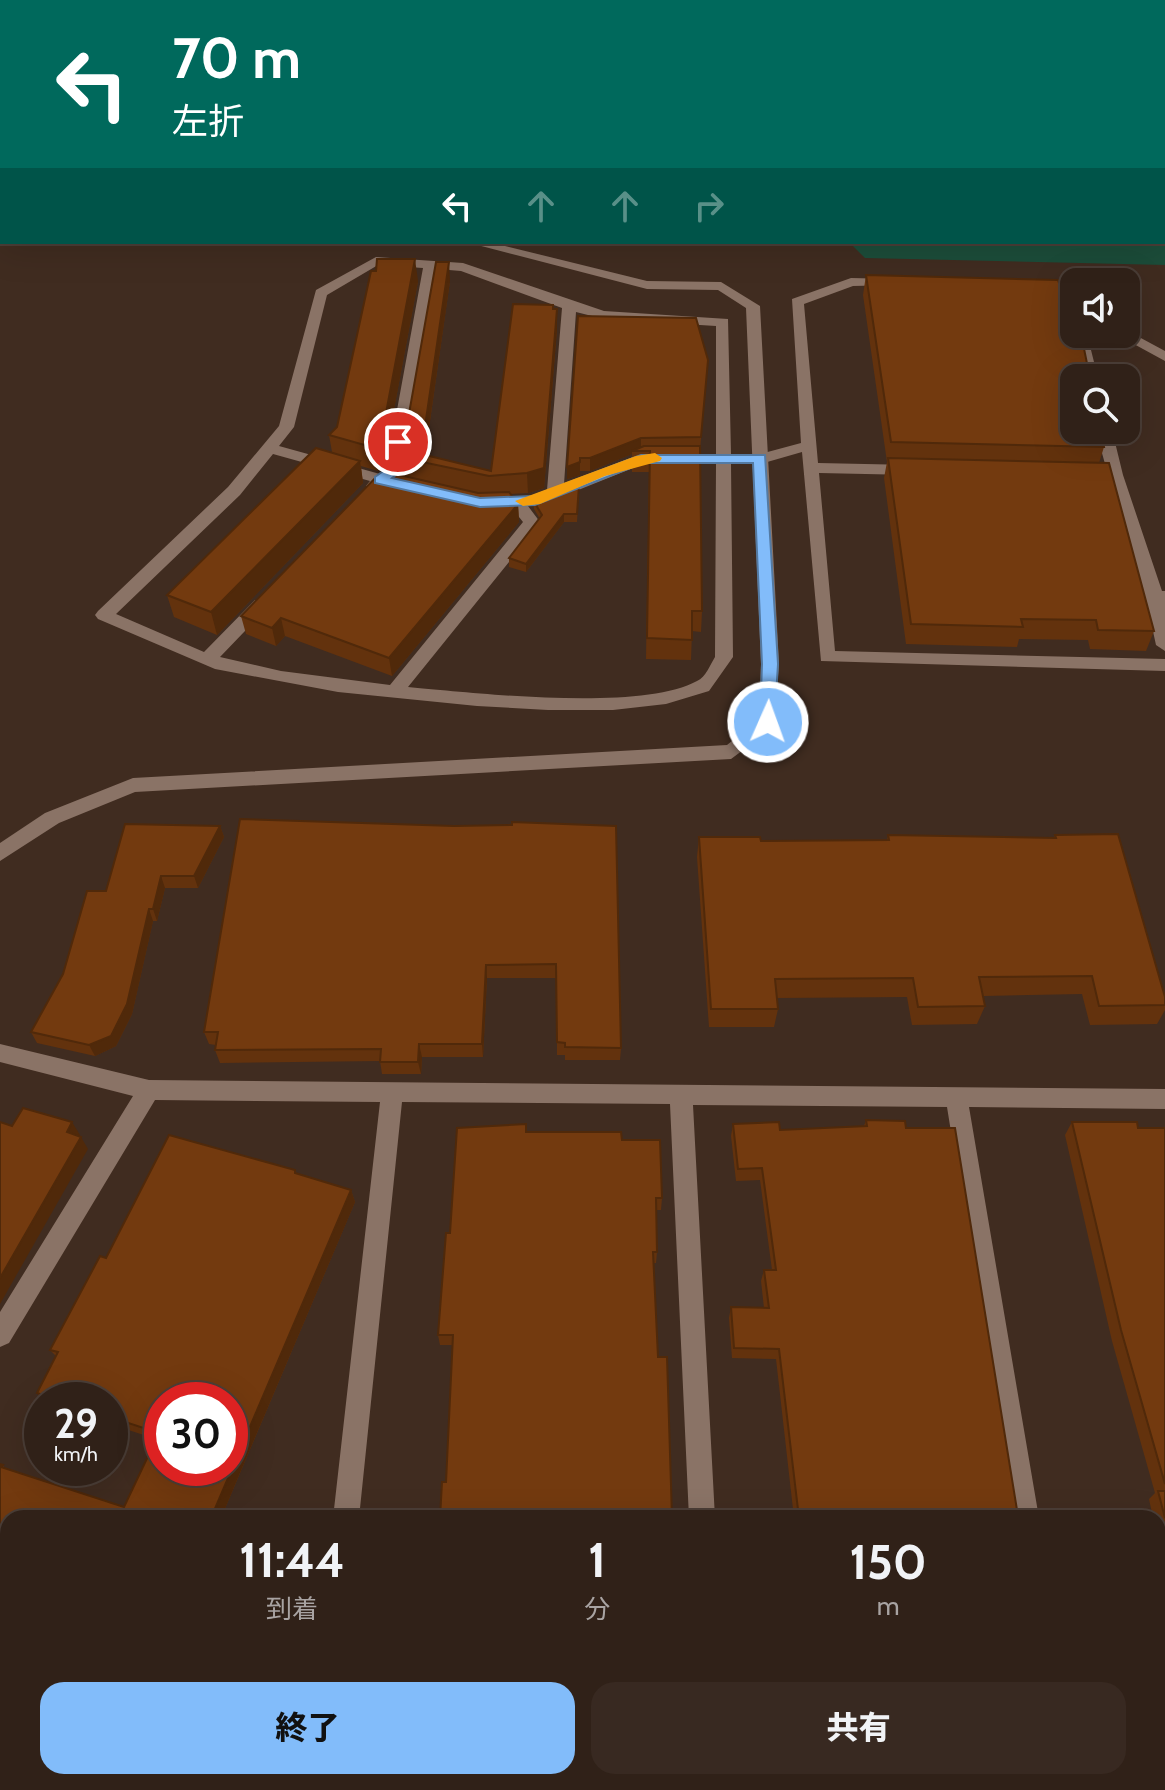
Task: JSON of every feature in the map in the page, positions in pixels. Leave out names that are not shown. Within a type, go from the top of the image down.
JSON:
[{"type":"street","points":[[0,853],[52,818],[133,785],[731,752],[768,722],[770,664],[753,306],[721,286],[647,285],[481,244]]},
{"type":"street","points":[[376,261],[431,264],[463,267],[569,306],[604,315],[723,322],[724,657],[706,685],[669,699],[590,704],[394,692],[239,669],[104,615],[234,491],[286,427],[321,293],[376,261]]},
{"type":"street","points":[[358,502],[393,472],[431,264]]},
{"type":"street","points":[[913,283],[851,282],[797,302],[827,657],[1165,665]]},
{"type":"street","points":[[1022,285],[1053,285],[1060,291]]},
{"type":"street","points":[[555,492],[569,306]]},
{"type":"street","points":[[1140,342],[1165,357]]},
{"type":"street","points":[[1105,444],[1107,475],[1160,597],[1165,645]]},
{"type":"street","points":[[480,503],[535,501],[641,459],[760,459],[810,445]]},
{"type":"street","points":[[270,448],[423,490]]},
{"type":"street","points":[[812,468],[924,471]]},
{"type":"street","points":[[394,692],[532,522],[515,501]]},
{"type":"street","points":[[208,659],[272,592]]},
{"type":"street","points":[[0,1053],[149,1090],[1165,1099]]},
{"type":"street","points":[[0,1335],[149,1090]]},
{"type":"street","points":[[347,1510],[392,1091]]},
{"type":"street","points":[[681,1094],[702,1510]]},
{"type":"street","points":[[956,1096],[1025,1510]]},
{"type":"green space","points":[[851,244],[1165,244],[1165,265],[865,258]]},
{"type":"building","points":[[377,259],[415,259],[380,445],[375,448],[329,435],[337,427],[371,271],[376,271]]},
{"type":"building","points":[[436,262],[449,262],[421,454],[491,471],[513,304],[553,305],[553,309],[557,309],[544,468],[527,473],[489,476],[398,457],[402,453]]},
{"type":"building","points":[[866,275],[1058,280],[1060,348],[1084,348],[1087,364],[1060,364],[1060,444],[1103,444],[1104,447],[891,442]]},
{"type":"building","points":[[578,316],[696,318],[708,360],[701,437],[641,438],[590,458],[580,458],[580,462],[567,467]]},
{"type":"building","points":[[644,446],[700,446],[702,611],[692,611],[692,640],[647,638],[650,451],[632,451]]},
{"type":"building","points":[[316,448],[360,461],[211,612],[167,595]]},
{"type":"building","points":[[888,458],[1109,463],[1154,631],[1098,630],[1096,620],[1021,619],[1023,627],[911,624]]},
{"type":"building","points":[[382,471],[478,493],[509,492],[518,504],[389,658],[281,618],[272,628],[241,616]]},
{"type":"building","points":[[579,485],[577,514],[564,514],[526,564],[509,558],[542,515],[533,500]]},
{"type":"building","points":[[240,819],[454,826],[512,825],[512,822],[616,826],[621,1048],[565,1047],[565,1043],[557,1042],[556,964],[486,965],[482,1044],[419,1044],[418,1062],[380,1062],[381,1049],[215,1050],[218,1032],[204,1032]]},
{"type":"building","points":[[125,824],[220,826],[194,876],[161,876],[153,909],[149,909],[127,1004],[111,1036],[89,1045],[31,1032],[63,974],[87,891],[106,891]]},
{"type":"building","points":[[1118,834],[1165,1005],[1099,1006],[1092,976],[979,977],[985,1006],[918,1007],[913,978],[775,979],[778,1009],[711,1009],[699,837],[760,837],[761,841],[889,840],[888,835],[1056,838],[1055,835]]},
{"type":"building","points":[[23,1108],[72,1122],[67,1132],[81,1137],[0,1278],[0,1122],[12,1126]]},
{"type":"building","points":[[866,1120],[905,1121],[906,1128],[955,1128],[1017,1510],[798,1510],[779,1349],[734,1348],[731,1307],[769,1308],[764,1270],[776,1270],[762,1168],[738,1169],[733,1124],[779,1122],[780,1130],[867,1126]]},
{"type":"building","points":[[1072,1122],[1137,1122],[1138,1128],[1165,1128],[1165,1484],[1121,1330]]},
{"type":"building","points":[[526,1124],[526,1132],[621,1132],[622,1140],[660,1140],[662,1198],[656,1198],[657,1252],[653,1252],[658,1357],[667,1357],[672,1510],[440,1510],[442,1482],[446,1482],[453,1335],[438,1335],[446,1233],[450,1233],[457,1128]]},
{"type":"building","points":[[169,1135],[295,1170],[295,1173],[351,1190],[248,1431],[248,1382],[144,1382],[144,1428],[128,1423],[128,1382],[43,1382],[58,1352],[50,1350],[100,1256],[106,1258]]},
{"type":"building","points":[[0,1464],[24,1474],[24,1486],[59,1486],[124,1507],[144,1465],[144,1486],[225,1486],[214,1510],[0,1510]]},
{"type":"building","points":[[1158,1491],[1165,1491],[1163,1510]]},
{"type":"slow traffic","points":[[523,501],[535,501],[600,473],[641,459],[655,458]]},
{"type":"route","points":[[398,442],[393,472],[380,480],[480,503],[535,501],[641,459],[760,459],[770,664],[768,722]]}]
